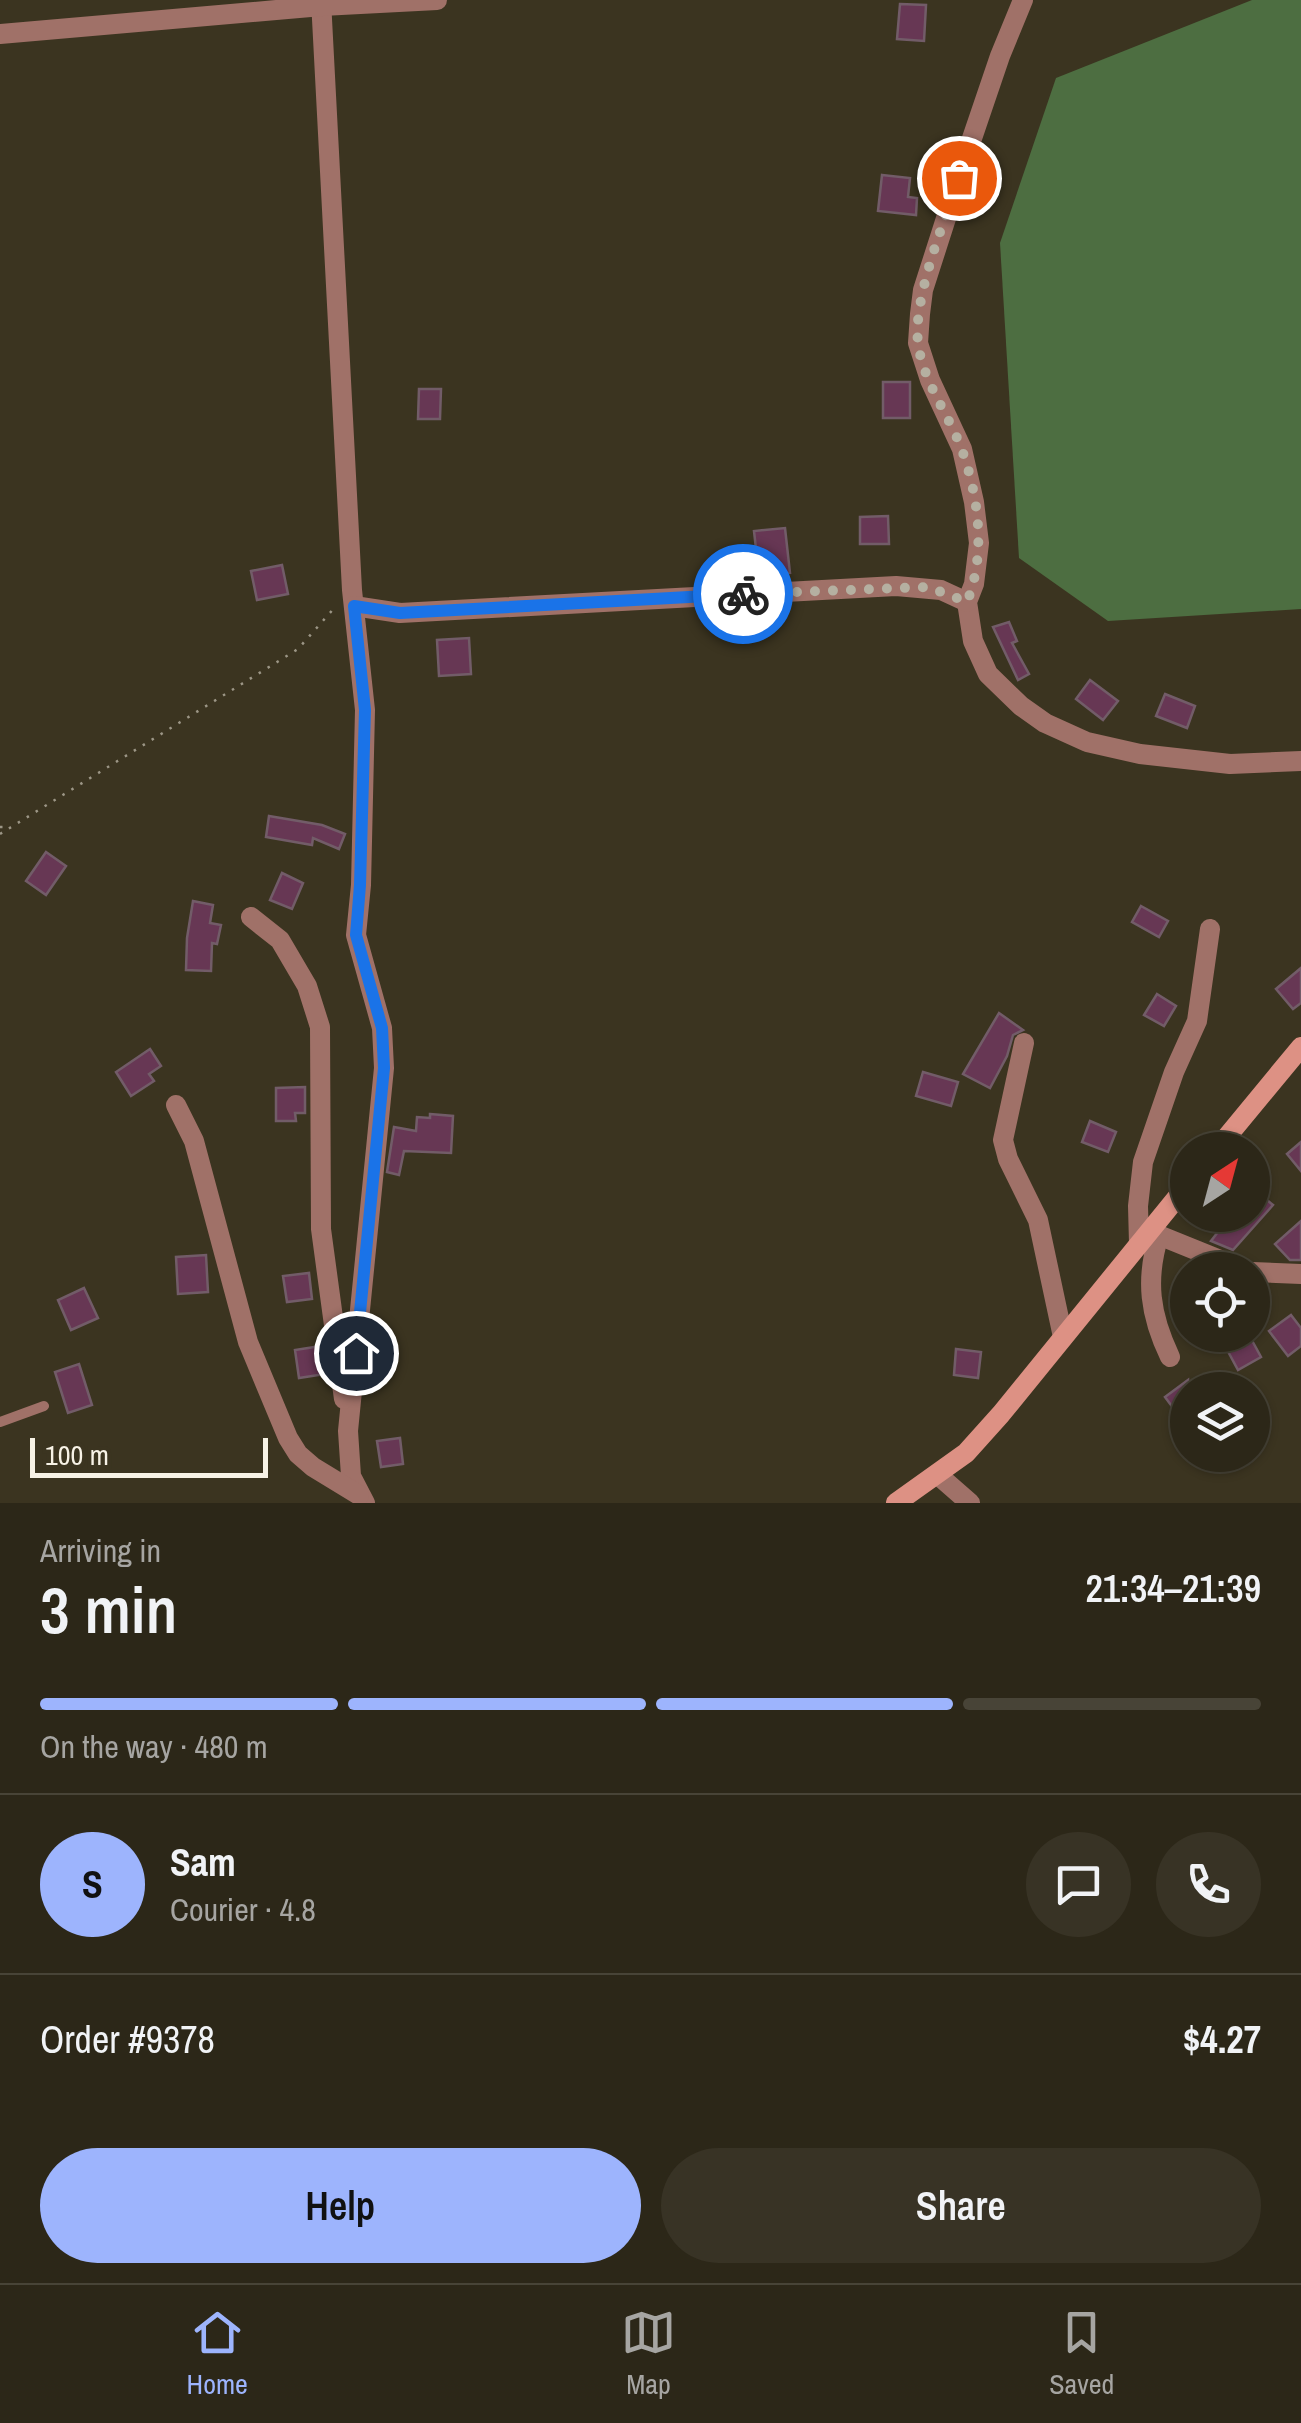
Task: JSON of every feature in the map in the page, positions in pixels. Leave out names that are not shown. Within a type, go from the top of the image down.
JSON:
[{"type":"main road","points":[[1231,1132],[1301,1046]]},
{"type":"main road","points":[[896,1503],[966,1453],[1170,1208]]},
{"type":"street","points":[[0,34],[321,3],[437,0]]},
{"type":"street","points":[[1023,0],[966,156],[923,290],[920,314],[918,343],[936,396],[962,450],[974,502],[979,544],[974,584],[967,602],[973,641],[988,674],[1021,706],[1045,723],[1087,742],[1140,754],[1230,764],[1301,761]]},
{"type":"street","points":[[321,3],[353,598],[365,710],[356,935],[382,1028],[384,1068],[348,1430]]},
{"type":"street","points":[[353,598],[400,613],[896,586],[942,590],[967,602]]},
{"type":"street","points":[[251,917],[280,940],[307,986],[320,1027],[321,1229],[352,1476],[362,1499]]},
{"type":"street","points":[[1170,1357],[1152,1313],[1149,1236],[1138,1206],[1143,1162],[1174,1072],[1197,1020],[1210,929]]},
{"type":"street","points":[[1024,1042],[1003,1140],[1008,1160],[1038,1220],[1063,1337]]},
{"type":"street","points":[[176,1105],[194,1142],[248,1342],[288,1438],[313,1467],[362,1499]]},
{"type":"street","points":[[1149,1236],[1194,1252]]},
{"type":"street","points":[[1270,1273],[1301,1274]]},
{"type":"street","points":[[938,1475],[970,1503]]},
{"type":"lane","points":[[0,1422],[44,1406]]},
{"type":"path","points":[[0,834],[298,649],[353,598]]},
{"type":"path","points":[[0,827],[12,826]]},
{"type":"green space","points":[[1252,0],[1301,0],[1301,609],[1108,621],[1019,558],[1000,243],[1056,78]]},
{"type":"building","points":[[900,4],[926,5],[924,41],[897,39]]},
{"type":"building","points":[[882,175],[910,178],[908,197],[917,198],[916,215],[878,211]]},
{"type":"building","points":[[883,382],[910,382],[910,418],[883,418]]},
{"type":"building","points":[[419,389],[441,389],[440,419],[418,419]]},
{"type":"building","points":[[888,516],[889,544],[860,544],[860,517]]},
{"type":"building","points":[[785,528],[790,573],[759,576],[754,531]]},
{"type":"building","points":[[282,565],[288,594],[257,600],[251,571]]},
{"type":"building","points":[[1009,622],[1017,641],[1012,643],[1029,674],[1018,680],[993,627]]},
{"type":"building","points":[[469,638],[471,674],[439,676],[437,640]]},
{"type":"building","points":[[1090,680],[1118,701],[1103,720],[1076,699]]},
{"type":"building","points":[[1165,694],[1195,706],[1187,728],[1156,716]]},
{"type":"building","points":[[269,816],[322,825],[345,834],[339,849],[313,838],[312,845],[266,837]]},
{"type":"building","points":[[46,852],[66,866],[46,895],[26,881]]},
{"type":"building","points":[[282,873],[303,883],[292,909],[270,900]]},
{"type":"building","points":[[193,901],[213,905],[210,923],[221,925],[217,944],[212,943],[211,971],[186,970]]},
{"type":"building","points":[[1141,906],[1168,921],[1159,937],[1132,922]]},
{"type":"building","points":[[1301,968],[1301,1003],[1293,1009],[1276,989]]},
{"type":"building","points":[[1157,994],[1176,1006],[1164,1026],[1144,1015]]},
{"type":"building","points":[[999,1013],[1023,1030],[1013,1035],[990,1088],[963,1074]]},
{"type":"building","points":[[150,1049],[161,1066],[149,1074],[154,1081],[131,1096],[116,1072]]},
{"type":"building","points":[[923,1072],[958,1082],[951,1106],[916,1096]]},
{"type":"building","points":[[305,1087],[305,1113],[295,1113],[296,1121],[276,1121],[276,1088]]},
{"type":"building","points":[[430,1114],[453,1116],[451,1153],[404,1151],[399,1175],[387,1172],[394,1127],[416,1131],[417,1117],[430,1118]]},
{"type":"building","points":[[1090,1121],[1116,1132],[1108,1152],[1082,1142]]},
{"type":"building","points":[[1301,1142],[1301,1171],[1287,1154]]},
{"type":"building","points":[[1301,1221],[1301,1260],[1290,1260],[1275,1244]]},
{"type":"building","points":[[1218,1232],[1249,1232],[1233,1250],[1211,1241]]},
{"type":"building","points":[[206,1255],[208,1292],[178,1294],[176,1257]]},
{"type":"building","points":[[309,1273],[312,1299],[287,1302],[283,1276]]},
{"type":"building","points":[[84,1288],[98,1318],[71,1330],[58,1300]]},
{"type":"building","points":[[1291,1315],[1301,1328],[1301,1346],[1288,1356],[1270,1330]]},
{"type":"building","points":[[321,1346],[325,1374],[299,1378],[295,1350]]},
{"type":"building","points":[[956,1349],[981,1352],[978,1378],[954,1375]]},
{"type":"building","points":[[1228,1352],[1258,1352],[1261,1357],[1238,1370]]},
{"type":"building","points":[[79,1364],[92,1405],[68,1413],[55,1372]]},
{"type":"building","points":[[400,1438],[403,1464],[381,1467],[377,1441]]},
{"type":"way so far","points":[[743,594],[928,587],[967,602],[974,584],[979,544],[974,502],[962,450],[943,412],[918,343],[923,290],[959,178]]},
{"type":"route","points":[[356,1353],[384,1068],[382,1028],[356,935],[365,710],[354,606],[400,613],[743,594]]}]
